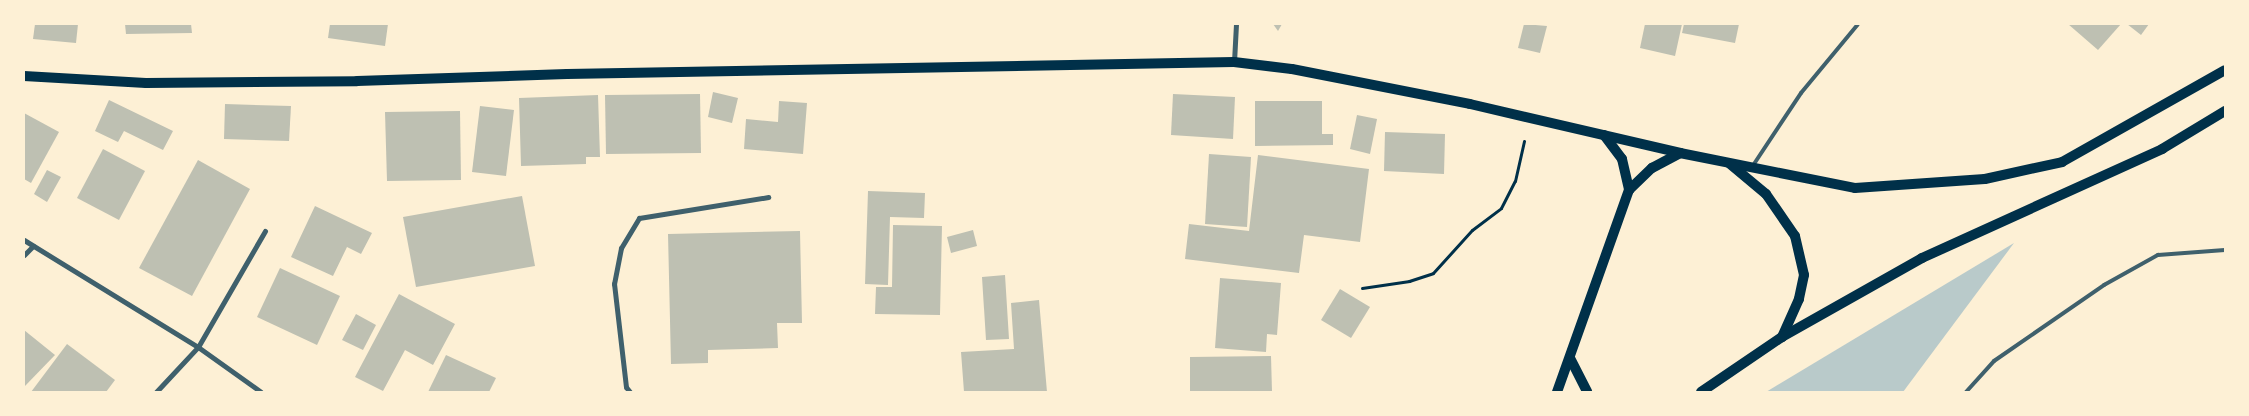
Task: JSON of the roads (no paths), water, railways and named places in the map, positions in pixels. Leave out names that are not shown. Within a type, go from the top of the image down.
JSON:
[{"type":"main road","points":[[24,76],[146,83],[357,81],[577,74],[1234,62],[1292,69],[1534,117],[1680,153],[1856,188],[1985,178],[2062,162],[2225,70]]},
{"type":"main road","points":[[1701,392],[1782,337],[1922,258],[2056,195],[2162,149],[2225,111]]},
{"type":"main road","points":[[1604,134],[1622,159],[1629,190]]},
{"type":"main road","points":[[1557,392],[1629,190],[1652,168],[1680,153]]},
{"type":"main road","points":[[1729,162],[1766,194],[1795,236],[1804,275],[1800,300],[1782,337]]},
{"type":"main road","points":[[1570,358],[1587,392]]},
{"type":"street","points":[[1234,62],[1236,24]]},
{"type":"street","points":[[630,392],[626,387],[614,284],[621,248],[639,218],[768,197]]},
{"type":"street","points":[[156,392],[198,347],[265,232]]},
{"type":"street","points":[[24,240],[198,347],[262,392]]},
{"type":"street","points":[[24,256],[33,246]]},
{"type":"lane","points":[[1752,167],[1801,93],[1858,24]]},
{"type":"lane","points":[[1966,392],[1994,361],[2104,285],[2158,255],[2225,250]]}]
